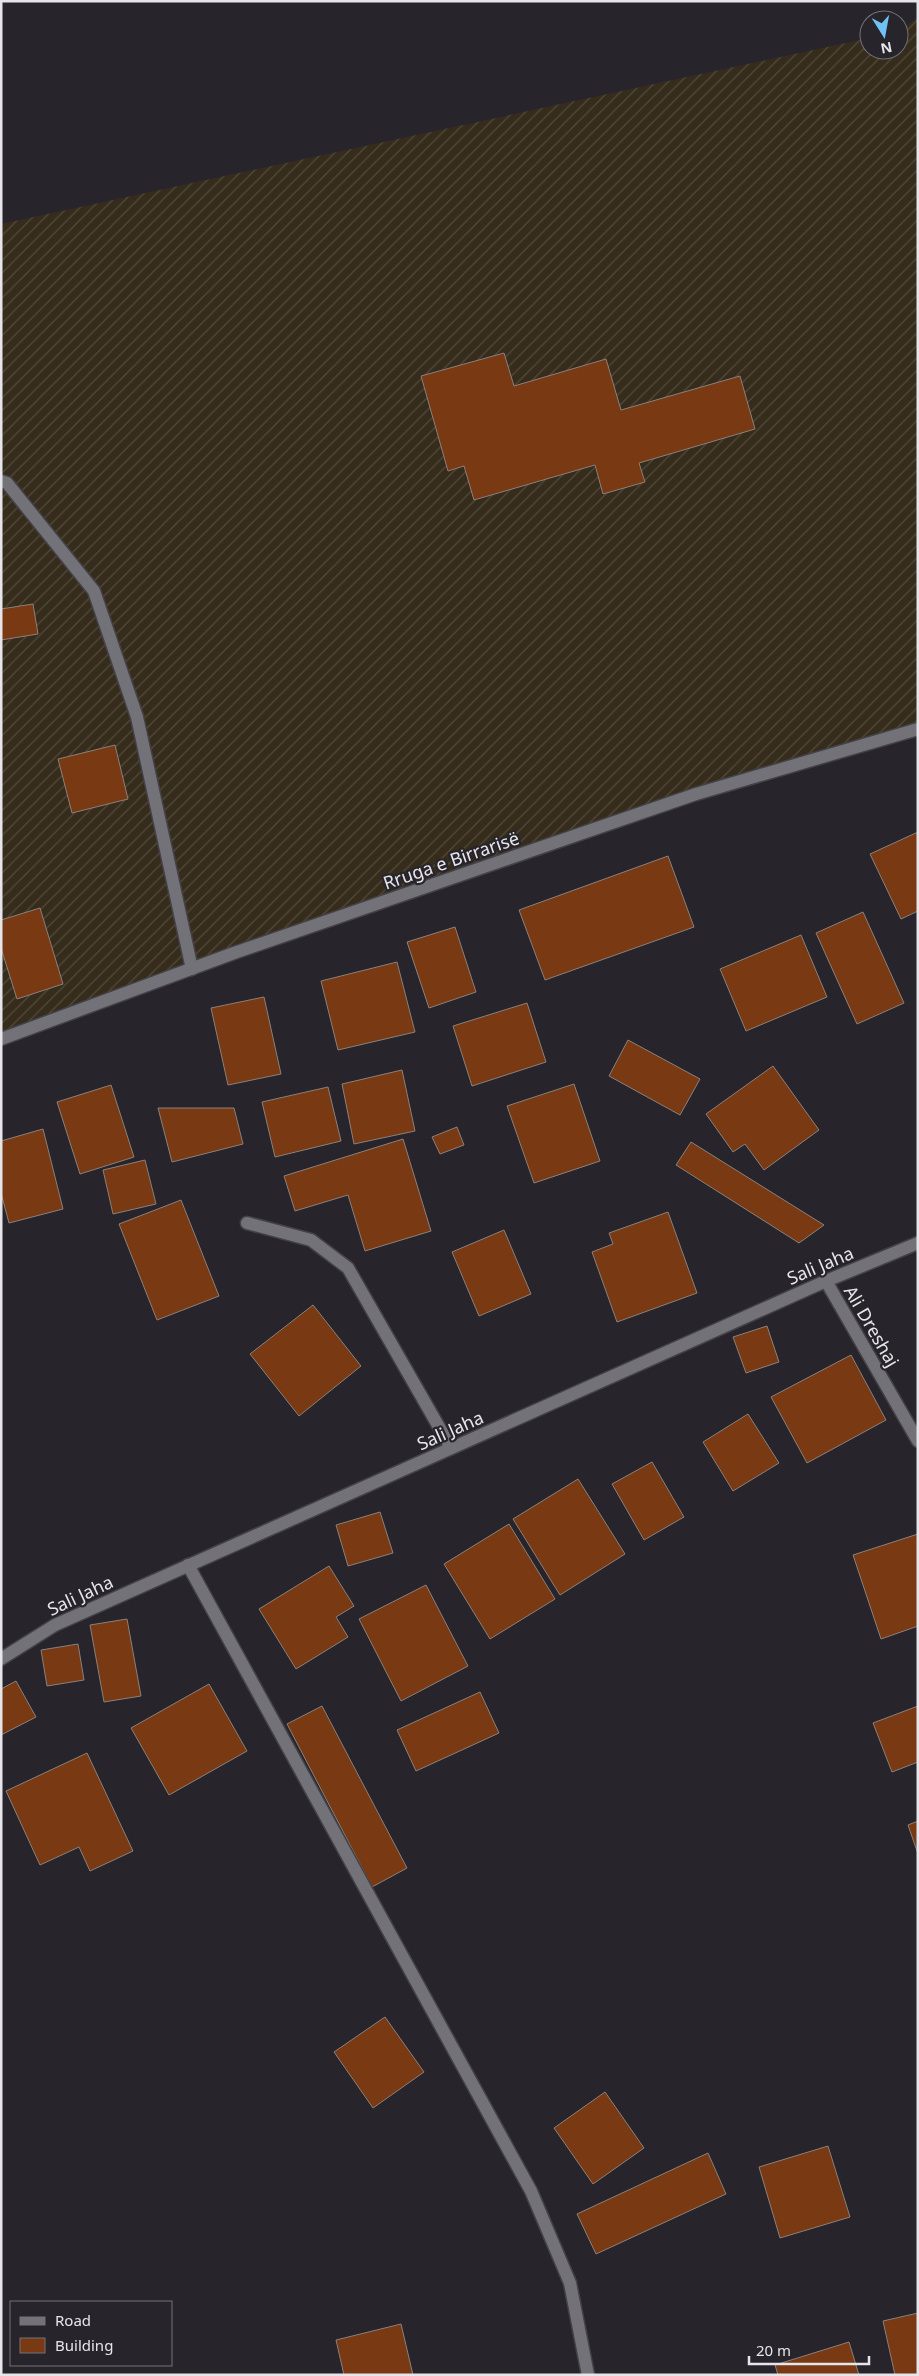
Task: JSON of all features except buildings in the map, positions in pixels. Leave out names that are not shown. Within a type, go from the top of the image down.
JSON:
[{"type":"street","points":[[1,481],[7,483],[94,591],[137,717],[192,969]]},
{"type":"street","name":"Rruga e Birrarisë","points":[[1,1039],[192,969],[696,794],[918,729]]},
{"type":"street","points":[[247,1223],[311,1240],[348,1268],[451,1448]]},
{"type":"street","name":"Sali Jaha","points":[[1,1659],[55,1624],[826,1281],[918,1243]]},
{"type":"street","name":"Ali Dreshaj","points":[[826,1281],[918,1441]]},
{"type":"street","points":[[188,1565],[531,2191],[570,2282],[588,2375]]},
{"type":"shaded area","points":[[918,17],[918,729],[696,794],[1,1040],[1,224],[859,40],[859,60],[909,60],[909,24]]}]
